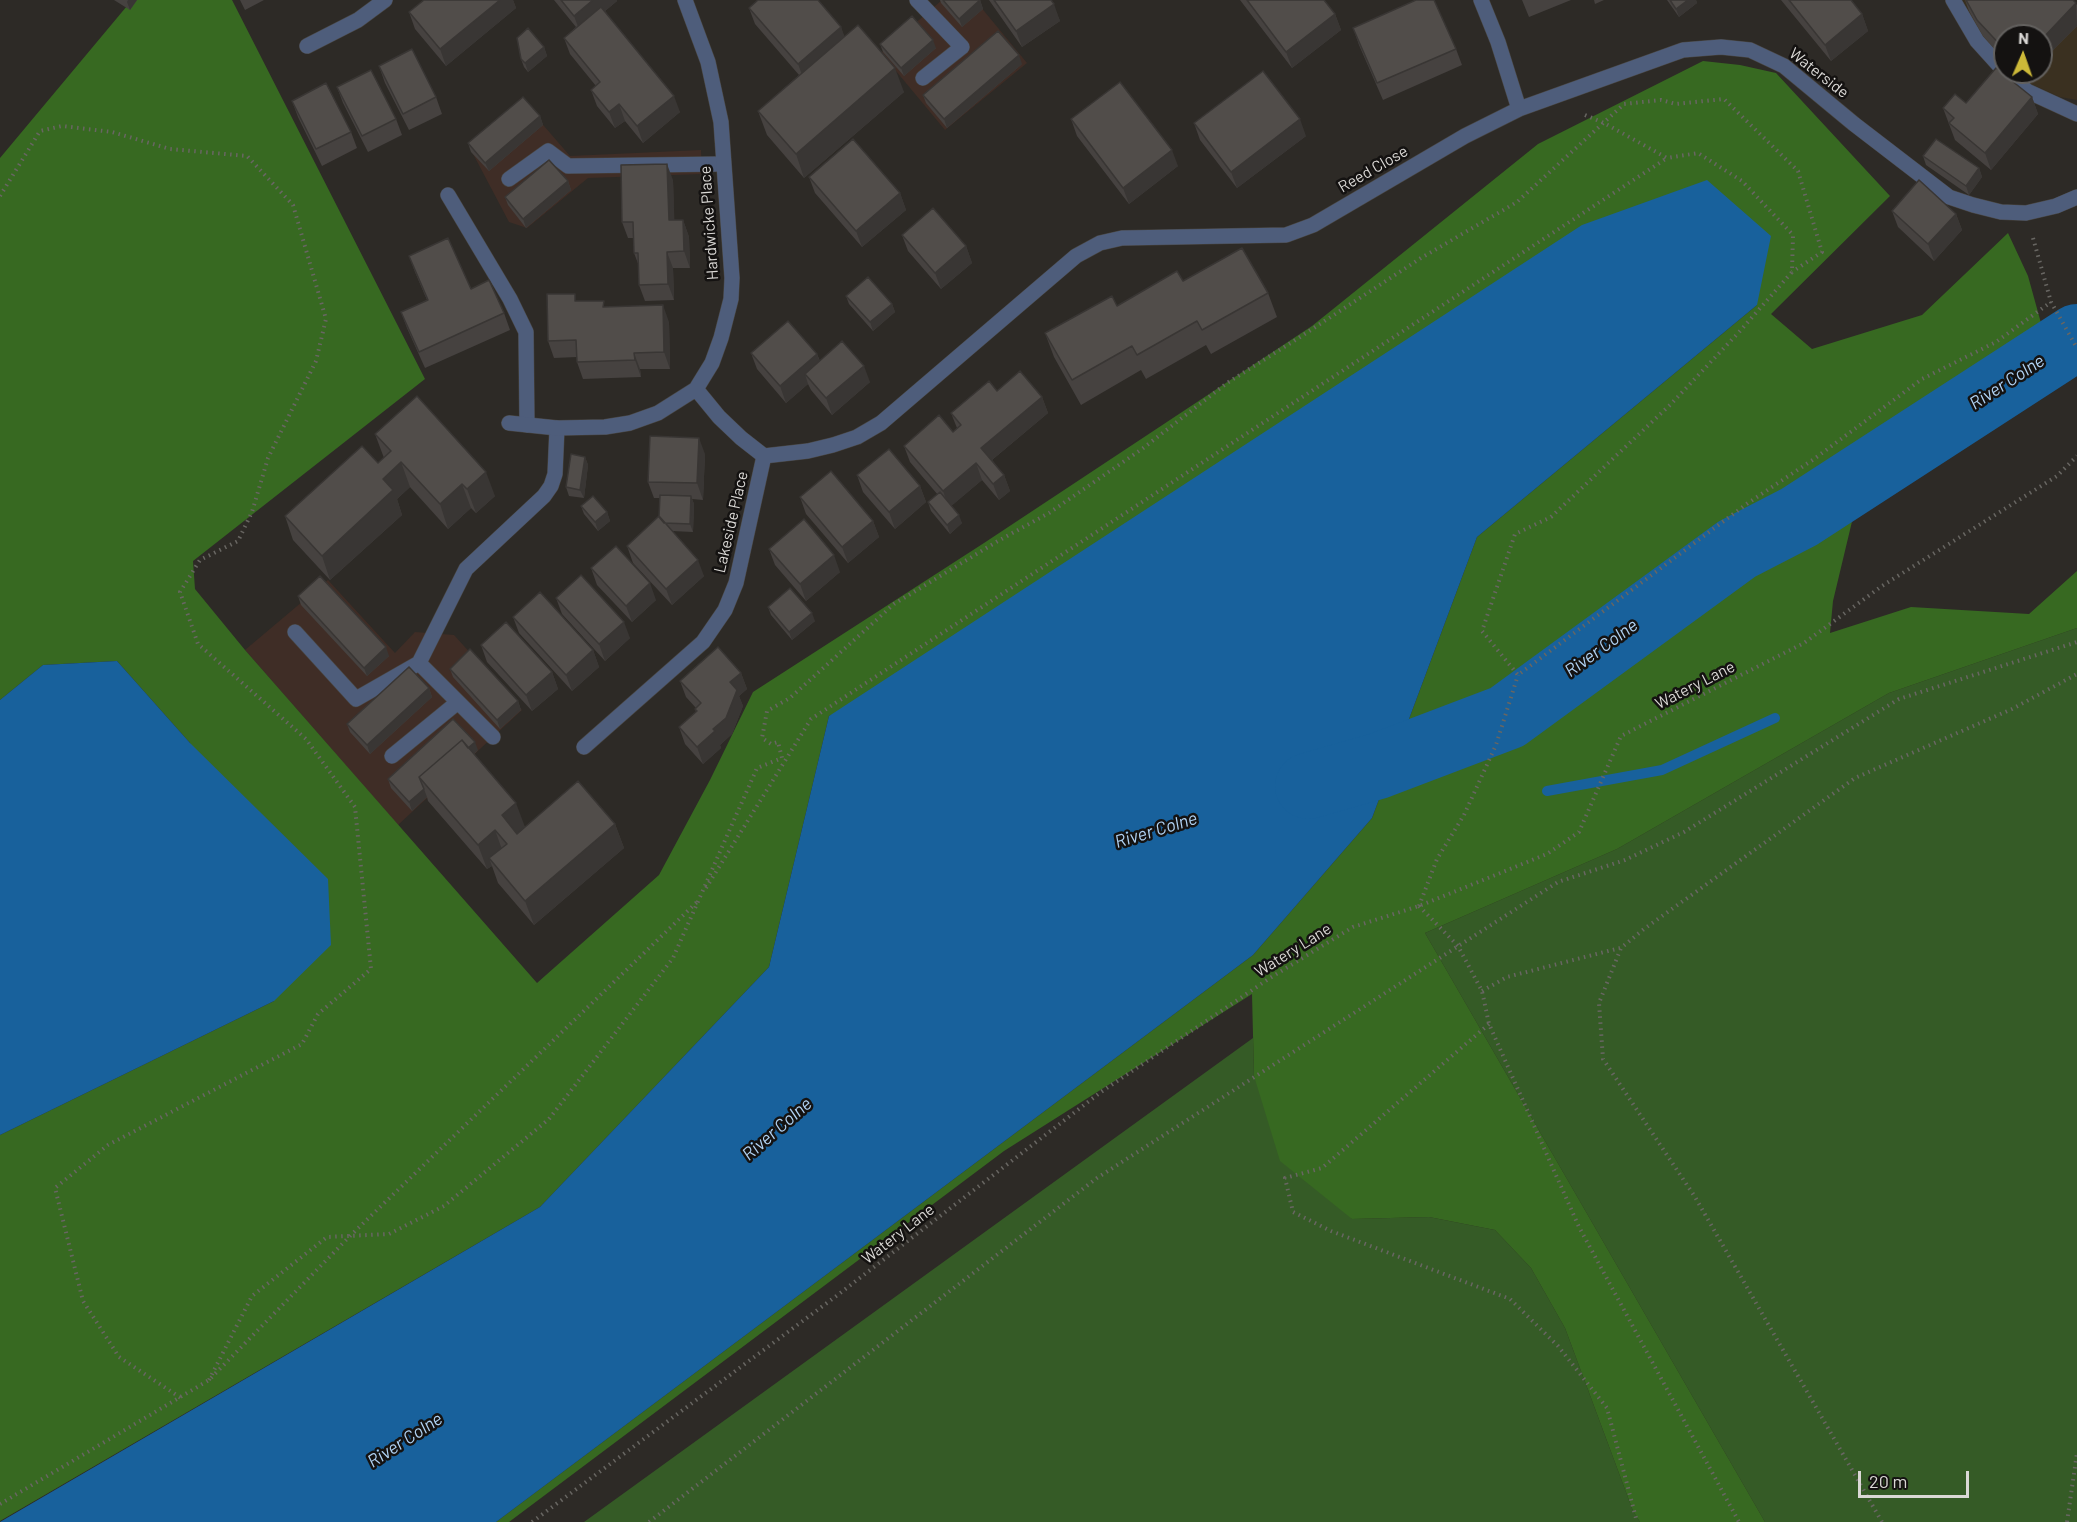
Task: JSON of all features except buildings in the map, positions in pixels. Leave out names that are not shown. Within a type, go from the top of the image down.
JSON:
[{"type":"street","points":[[307,46],[358,20],[385,0]]},
{"type":"street","name":"Hardwicke Place","points":[[509,423],[557,428],[605,427],[630,423],[658,413],[696,389],[712,363],[731,299],[732,278],[721,122],[708,62],[685,0]]},
{"type":"street","points":[[917,0],[962,47],[923,78]]},
{"type":"street","points":[[1481,0],[1498,42],[1519,109]]},
{"type":"street","points":[[1953,0],[1977,41],[1993,59]]},
{"type":"street","name":"Waterside","points":[[1519,109],[1683,50],[1721,47],[1750,50],[1784,66],[1854,124],[1949,197],[2001,212],[2026,213],[2056,206],[2077,197]]},
{"type":"street","points":[[2019,84],[2027,91],[2077,114]]},
{"type":"street","name":"Reed Close","points":[[1122,238],[1286,235],[1312,225],[1465,136],[1519,109]]},
{"type":"street","points":[[508,179],[548,151],[568,166],[723,164]]},
{"type":"street","points":[[448,195],[510,299],[526,332],[528,425]]},
{"type":"street","name":"Lakeside Place","points":[[584,747],[703,642],[725,610],[736,583],[764,456],[808,451],[832,445],[856,437],[881,423],[1076,256],[1100,243],[1122,238]]},
{"type":"street","points":[[696,389],[719,417],[764,456]]},
{"type":"street","points":[[295,632],[356,699],[418,663],[466,569],[551,486],[555,474],[557,428]]},
{"type":"street","points":[[418,663],[493,737]]},
{"type":"street","points":[[392,756],[458,702]]},
{"type":"path","points":[[1548,99],[1604,123],[1666,158]]},
{"type":"path","points":[[209,1380],[252,1296],[327,1237],[389,1234],[444,1206],[549,1119],[673,958],[757,768],[782,758],[778,741],[771,744],[762,738],[767,711],[790,698],[894,604],[1049,513],[1142,449],[1227,383],[1421,258],[1517,202],[1624,104],[1660,100],[1676,104],[1725,99],[1798,171],[1822,252],[1792,272],[1671,404],[1551,516],[1515,534],[1482,631],[1518,675]]},
{"type":"path","points":[[0,196],[40,131],[62,126],[112,132],[170,148],[247,156],[293,205],[326,319],[316,361],[268,458],[252,512],[238,541],[200,560],[180,592],[198,644],[306,739],[355,807],[372,969],[318,1014],[302,1044],[108,1145],[55,1188],[83,1301],[119,1358],[181,1398]]},
{"type":"path","points":[[0,1504],[209,1380],[350,1236],[698,901],[811,719],[1666,158],[1698,153],[1742,181],[1793,235],[1792,272]]},
{"type":"path","points":[[2026,213],[2051,302],[2077,348]]},
{"type":"path","points":[[1739,1522],[1579,1227],[1489,1024],[1482,991],[1458,946],[1419,906],[1437,860],[1464,815],[1496,745],[1518,675],[1730,516],[1814,459],[1922,378],[1996,342],[2051,302]]},
{"type":"path","name":"Watery Lane","points":[[532,1522],[839,1294],[1101,1092],[1270,978],[1353,927],[1419,906],[1547,854],[1580,832],[1621,736],[1804,643],[1882,586],[2056,476],[2077,456]]},
{"type":"path","points":[[649,1522],[1097,1178],[1558,882],[1625,860],[1684,832],[1899,699],[2077,642]]},
{"type":"path","points":[[1482,991],[1508,977],[1621,948],[1644,929],[1855,778],[2012,710],[2077,674]]},
{"type":"path","points":[[1621,948],[1599,1003],[1603,1059],[1695,1197],[1882,1522]]},
{"type":"path","points":[[1489,1024],[1322,1168],[1285,1178],[1293,1212],[1341,1235],[1510,1299],[1558,1346],[1607,1408],[1638,1522]]},
{"type":"path","points":[[2067,1522],[2077,1453]]},
{"type":"shaded area","points":[[942,0],[975,0],[1027,63],[945,130],[881,53]]},
{"type":"shaded area","points":[[1963,0],[2068,0],[2077,9],[2077,100],[2060,97],[2031,84],[2053,84],[2053,24],[1993,24],[1993,48],[1983,38]]},
{"type":"shaded area","points":[[525,104],[570,156],[701,150],[702,174],[588,178],[527,228],[509,222],[471,150]]},
{"type":"shaded area","points":[[328,580],[395,653],[415,632],[454,635],[522,710],[398,825],[245,650]]},
{"type":"green space","points":[[132,0],[232,0],[425,379],[193,561],[195,589],[245,650],[537,983],[659,875],[710,780],[753,692],[984,543],[1312,326],[1538,144],[1703,61],[1740,65],[1776,73],[1890,196],[1771,314],[1812,349],[1922,315],[2008,233],[2028,276],[2054,370],[1855,509],[1833,601],[1830,633],[1911,607],[2029,614],[2077,571],[2077,628],[1889,693],[1617,849],[1425,933],[1765,1522],[1640,1522],[1633,1511],[1565,1328],[1531,1268],[1495,1230],[1429,1217],[1352,1219],[1280,1161],[1254,1076],[1252,994],[1004,1151],[509,1522],[496,1522],[1253,955],[1372,818],[1477,537],[1757,305],[829,716],[769,967],[540,1207],[0,1521],[0,1135],[274,1001],[190,743],[117,661],[43,665],[0,700],[0,158]]},
{"type":"green space","points":[[2077,628],[2077,1522],[1765,1522],[1425,933],[1617,849],[1889,693]]},
{"type":"green space","points":[[1253,1038],[1254,1076],[1352,1219],[1429,1217],[1495,1230],[1531,1268],[1565,1328],[1633,1511],[1640,1522],[584,1522]]},
{"type":"water","points":[[1707,180],[1771,236],[1757,305],[1477,537],[1372,818],[1253,955],[496,1522],[0,1522],[540,1207],[769,967],[829,716],[1582,225]]},
{"type":"water","points":[[117,661],[190,743],[328,879],[331,945],[274,1001],[0,1135],[0,700],[43,665]]},
{"type":"waterway","name":"River Colne","points":[[1308,786],[1378,766],[1507,717],[1737,549],[1799,517],[2077,337]]},
{"type":"waterway","points":[[1547,791],[1662,770],[1775,718]]}]
